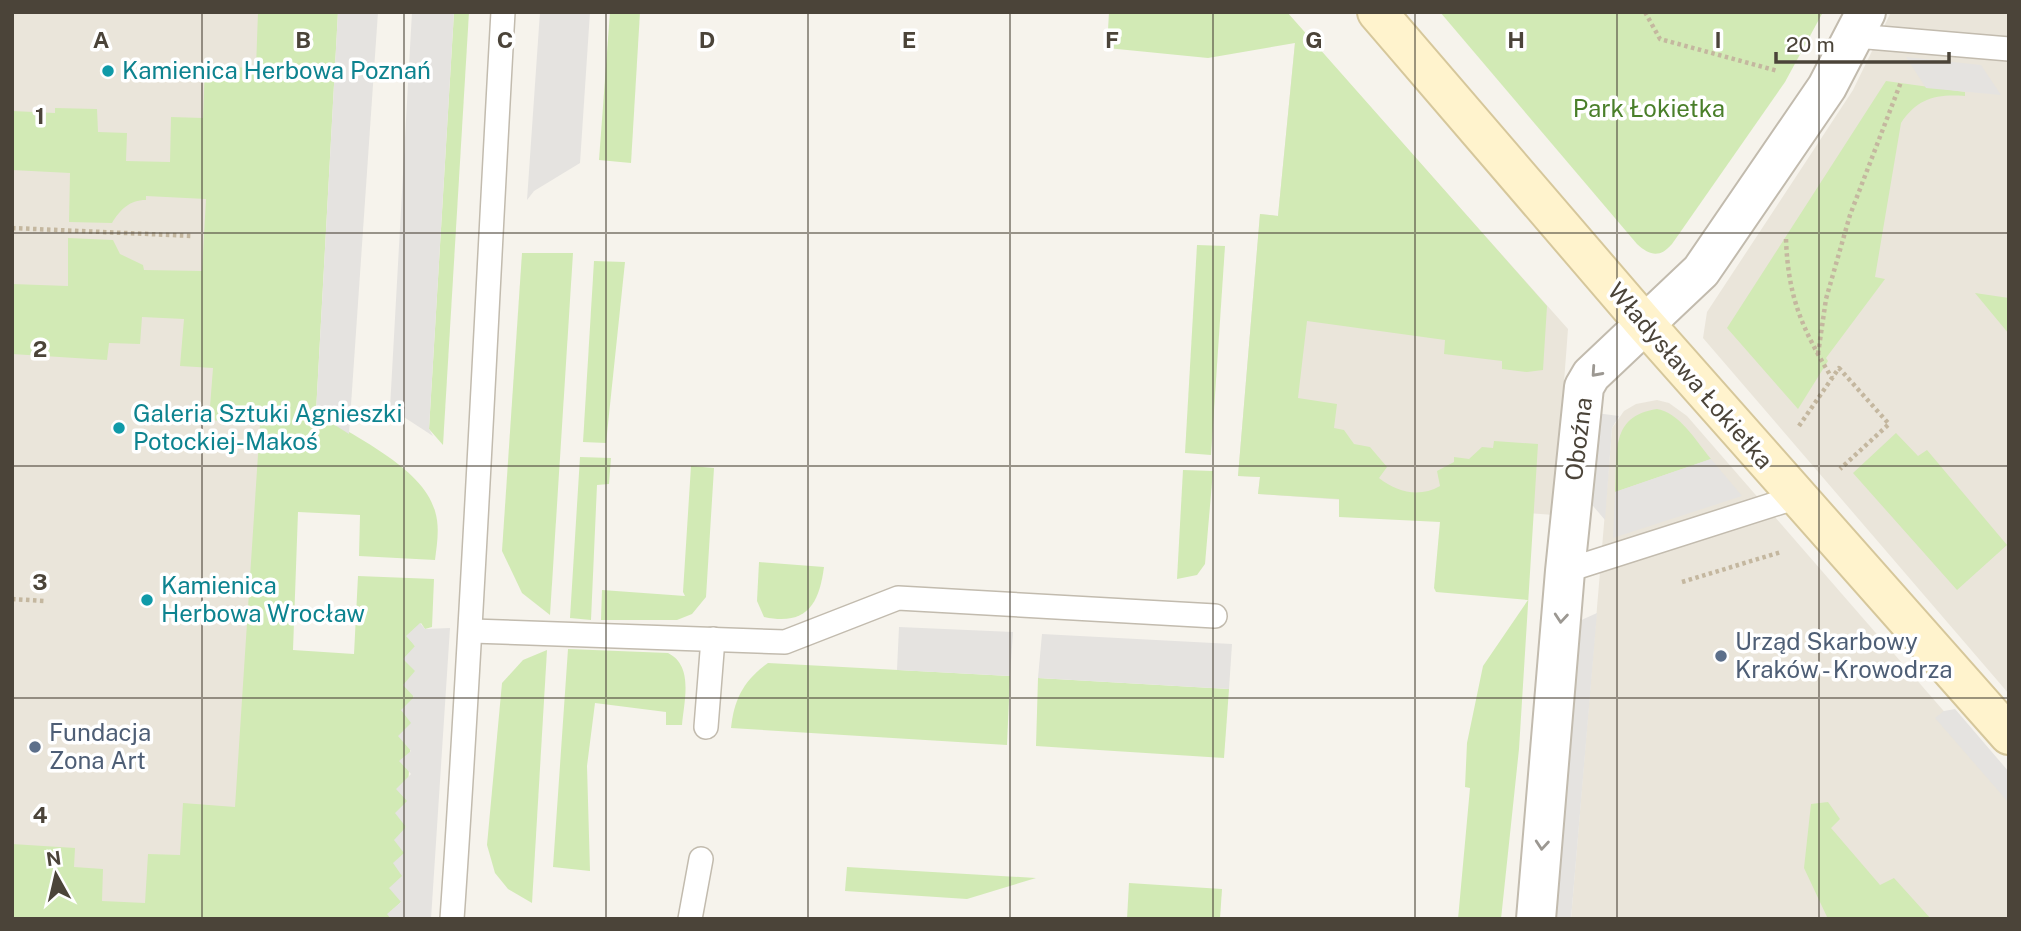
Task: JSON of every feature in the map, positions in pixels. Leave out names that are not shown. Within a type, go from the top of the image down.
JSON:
[{"type":"street","name":"Władysława Łokietka","points":[[1377,12],[1797,497],[2009,735]]},
{"type":"street","name":"Oboźna","points":[[1536,919],[1565,571],[1584,387],[1591,375],[1701,271],[1827,87],[1861,24]]},
{"type":"lane","points":[[452,919],[472,631],[476,499],[503,12]]},
{"type":"lane","points":[[1861,24],[2009,49]]},
{"type":"lane","points":[[1565,571],[1797,497]]},
{"type":"lane","points":[[472,631],[785,642],[898,598],[1215,615]]},
{"type":"lane","points":[[706,727],[713,639]]},
{"type":"lane","points":[[690,919],[701,859]]},
{"type":"path","points":[[1645,12],[1660,38],[1784,73]]},
{"type":"path","points":[[1818,354],[1826,299],[1850,215],[1900,89],[1902,75]]},
{"type":"path","points":[[12,228],[193,236]]},
{"type":"path","points":[[1786,229],[1793,300],[1832,378]]},
{"type":"path","points":[[1797,429],[1839,368],[1889,424],[1835,473]]},
{"type":"path","points":[[1717,571],[1770,555]]},
{"type":"path","points":[[12,599],[45,601]]},
{"type":"shaded area","points":[[12,12],[304,12],[265,919],[12,919]]},
{"type":"shaded area","points":[[338,12],[378,12],[349,434],[316,413]]},
{"type":"shaded area","points":[[412,12],[454,12],[429,429],[433,436],[390,408]]},
{"type":"shaded area","points":[[540,12],[590,12],[580,163],[534,191],[527,200]]},
{"type":"shaded area","points":[[1891,12],[2009,12],[2009,694],[1703,338],[1707,312],[1853,90]]},
{"type":"shaded area","points":[[1310,39],[1568,329],[1554,515],[1258,494],[1260,477],[1238,476],[1260,214],[1278,216],[1295,42]]},
{"type":"shaded area","points":[[1906,57],[1981,65],[2001,95],[1926,88]]},
{"type":"shaded area","points":[[1657,400],[1669,403],[1687,416],[2009,786],[2009,919],[1571,919],[1612,428],[1624,411],[1636,404]]},
{"type":"shaded area","points":[[1596,413],[1619,416],[1612,428],[1605,520],[1588,500]]},
{"type":"shaded area","points":[[1711,459],[1742,496],[1613,538],[1615,492]]},
{"type":"shaded area","points":[[1597,613],[1571,919],[1552,919],[1577,622]]},
{"type":"shaded area","points":[[420,623],[425,629],[450,628],[431,919],[391,919],[387,914],[401,902],[389,888],[402,876],[393,863],[404,853],[394,840],[406,827],[395,813],[407,801],[396,789],[411,774],[399,761],[411,751],[398,736],[411,723],[401,710],[414,697],[403,685],[415,671],[403,659],[415,646],[406,636]]},
{"type":"shaded area","points":[[899,627],[1013,632],[1010,676],[897,670]]},
{"type":"shaded area","points":[[1042,634],[1232,644],[1229,689],[1038,678]]},
{"type":"shaded area","points":[[1955,709],[2009,772],[2009,803],[1935,718],[1944,711]]},
{"type":"green space","points":[[258,12],[338,12],[316,412],[402,467],[428,495],[437,517],[435,560],[359,556],[360,515],[298,512],[293,650],[354,654],[358,576],[434,579],[432,627],[425,629],[421,623],[407,636],[415,646],[415,671],[401,902],[388,914],[391,919],[12,919],[12,844],[75,848],[74,867],[103,869],[102,901],[145,903],[148,854],[180,855],[183,803],[235,807],[260,424],[209,420],[213,368],[180,366],[184,319],[142,317],[140,344],[109,343],[107,360],[12,354],[12,284],[68,286],[68,238],[113,240],[120,254],[143,265],[144,270],[202,271],[206,199],[146,196],[146,200],[126,207],[112,223],[69,222],[70,173],[12,170],[12,111],[55,113],[55,108],[97,109],[98,132],[127,133],[126,161],[170,162],[171,117],[203,118],[205,66],[256,68]]},
{"type":"green space","points":[[454,12],[469,12],[443,445],[429,429]]},
{"type":"green space","points":[[610,12],[640,12],[631,163],[599,160]]},
{"type":"green space","points":[[1109,12],[1287,12],[1547,306],[1543,370],[1527,372],[1502,369],[1502,361],[1444,354],[1445,340],[1307,321],[1298,398],[1337,404],[1334,428],[1344,430],[1354,444],[1370,447],[1387,467],[1379,478],[1408,492],[1424,492],[1440,486],[1437,471],[1454,462],[1454,457],[1469,459],[1482,447],[1493,448],[1494,441],[1538,444],[1519,749],[1501,919],[1458,919],[1470,788],[1465,787],[1467,743],[1483,666],[1528,600],[1436,592],[1434,588],[1440,522],[1339,517],[1339,499],[1258,494],[1260,477],[1238,476],[1260,214],[1278,216],[1295,43],[1208,58],[1107,48]]},
{"type":"green space","name":"Park Łokietka","points":[[1440,12],[1823,12],[1785,82],[1672,244],[1663,252],[1655,254],[1637,244]]},
{"type":"green space","points":[[1886,81],[1965,92],[1965,96],[1928,99],[1914,108],[1901,123],[1875,277],[1885,279],[1826,358],[1828,361],[1798,409],[1727,328]]},
{"type":"green space","points":[[1197,245],[1225,246],[1211,455],[1185,453]]},
{"type":"green space","points":[[522,253],[573,253],[550,615],[522,593],[502,551]]},
{"type":"green space","points":[[594,261],[625,262],[606,443],[583,442]]},
{"type":"green space","points":[[1975,293],[2009,298],[2009,334]]},
{"type":"green space","points":[[1657,409],[1680,422],[1711,459],[1615,492],[1617,451],[1623,428],[1642,413]]},
{"type":"green space","points":[[1896,433],[1918,456],[1927,450],[2007,545],[1957,590],[1853,473]]},
{"type":"green space","points":[[580,457],[611,458],[609,484],[597,485],[591,620],[570,618]]},
{"type":"green space","points":[[691,466],[714,468],[706,597],[692,614],[677,620],[601,620],[602,590],[685,596],[683,592]]},
{"type":"green space","points":[[1183,470],[1213,471],[1205,564],[1197,575],[1177,579]]},
{"type":"green space","points":[[759,562],[824,567],[819,592],[808,609],[791,618],[764,617],[757,601]]},
{"type":"green space","points":[[568,649],[668,653],[681,666],[686,685],[682,725],[666,725],[666,712],[595,703],[587,766],[590,871],[553,867]]},
{"type":"green space","points":[[547,650],[532,903],[508,889],[495,873],[487,845],[502,683],[523,660]]},
{"type":"green space","points":[[768,663],[1010,676],[1007,745],[731,728],[742,691],[753,676]]},
{"type":"green space","points":[[1038,678],[1229,689],[1224,758],[1036,746]]},
{"type":"green space","points":[[1828,802],[1840,819],[1831,828],[1880,885],[1894,878],[1931,919],[1828,919],[1804,868],[1811,804]]},
{"type":"green space","points":[[847,867],[1036,878],[967,899],[845,891]]},
{"type":"green space","points":[[1129,883],[1222,889],[1220,919],[1127,919]]},
{"type":"place","name":"Kamienica Herbowa Poznań","points":[[108,71]]},
{"type":"place","name":"Galeria Sztuki Agnieszki Potockiej-Makoś","points":[[119,428]]},
{"type":"place","name":"Kamienica Herbowa Wrocław","points":[[147,600]]},
{"type":"place","name":"Urząd Skarbowy Kraków - Krowodrza","points":[[1721,656]]},
{"type":"place","name":"Fundacja Zona Art","points":[[35,747]]}]
